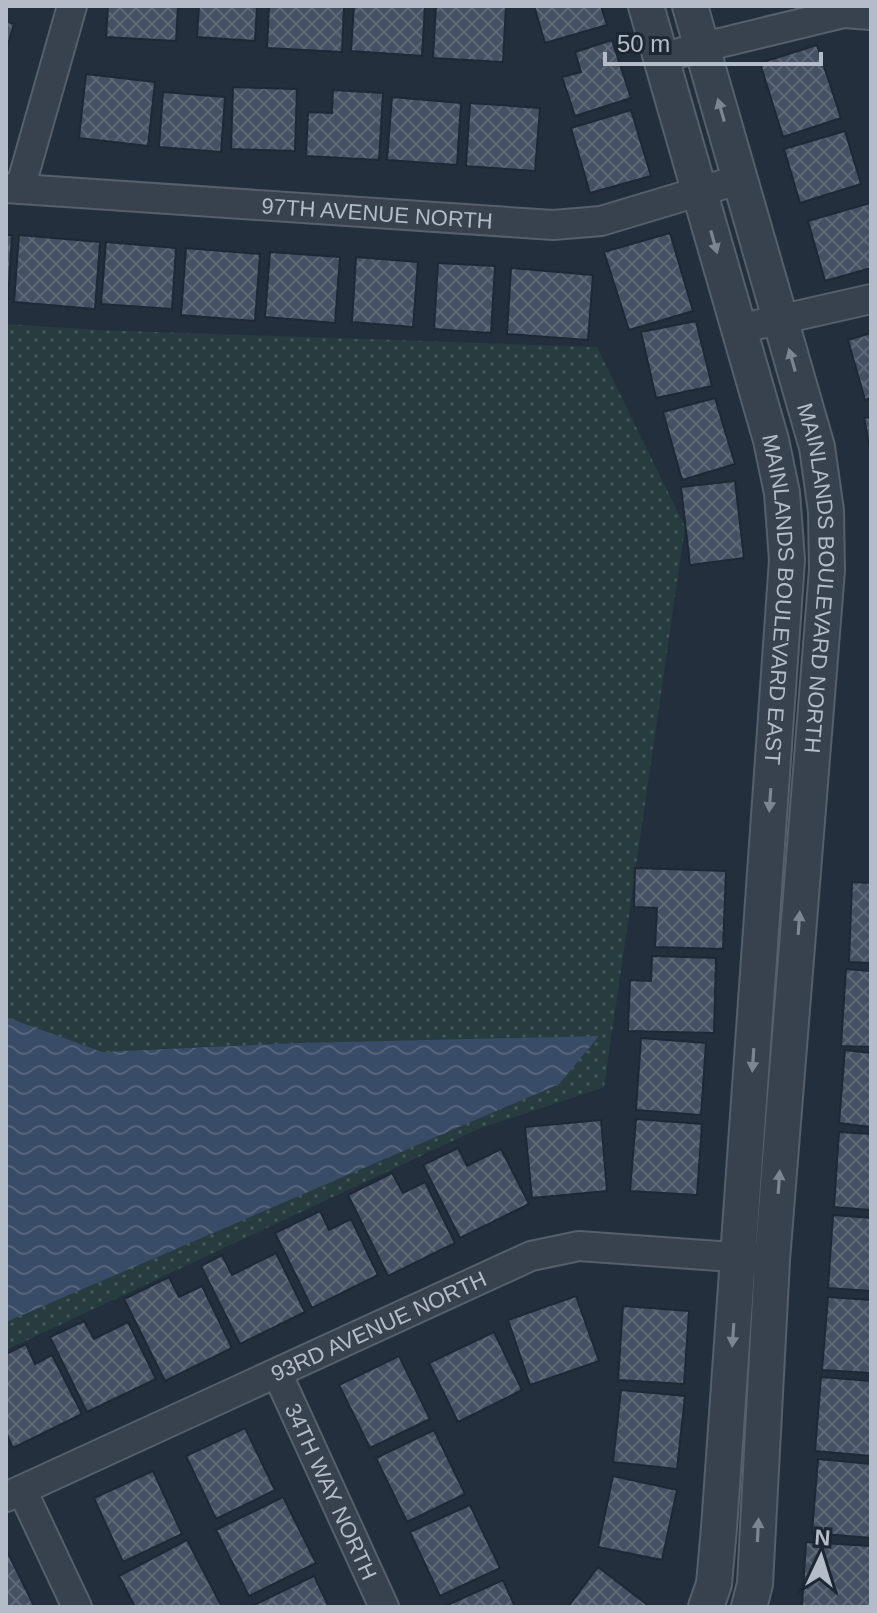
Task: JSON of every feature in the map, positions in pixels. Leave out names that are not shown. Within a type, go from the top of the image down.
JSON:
[{"type":"street","points":[[13,188],[72,6]]},
{"type":"street","name":"MAINLANDS BOULEVARD EAST","points":[[646,6],[771,440],[782,493],[787,560],[756,1259]]},
{"type":"street","name":"MAINLANDS BOULEVARD NORTH","points":[[690,6],[817,447],[826,511],[827,570],[756,1259]]},
{"type":"street","points":[[662,57],[844,13],[871,15]]},
{"type":"street","name":"97TH AVENUE NORTH","points":[[13,188],[553,225],[601,221],[741,179]]},
{"type":"street","points":[[738,329],[871,299]]},
{"type":"street","name":"93RD AVENUE NORTH","points":[[14,1493],[278,1375],[531,1256],[579,1246],[756,1259]]},
{"type":"street","points":[[706,1607],[715,1570],[756,1259]]},
{"type":"street","points":[[749,1607],[755,1584],[756,1259]]},
{"type":"street","name":"34TH WAY NORTH","points":[[278,1375],[384,1607]]},
{"type":"street","points":[[14,1493],[77,1607]]},
{"type":"green space","points":[[6,324],[97,330],[597,347],[685,527],[604,1087],[478,1129],[6,1350]]},
{"type":"water","points":[[6,1017],[102,1052],[300,1043],[599,1036],[559,1084],[6,1322]]},
{"type":"building","points":[[108,6],[178,6],[176,41],[106,37]]},
{"type":"building","points":[[199,6],[257,6],[255,41],[197,37]]},
{"type":"building","points":[[269,6],[344,6],[342,52],[267,48]]},
{"type":"building","points":[[354,6],[425,6],[422,56],[351,51]]},
{"type":"building","points":[[436,6],[506,6],[503,62],[433,58]]},
{"type":"building","points":[[534,6],[601,6],[607,25],[545,43]]},
{"type":"building","points":[[6,21],[14,24],[6,51]]},
{"type":"building","points":[[612,40],[631,98],[575,116],[562,77],[581,72],[575,52]]},
{"type":"building","points":[[817,45],[841,118],[783,137],[760,63]]},
{"type":"building","points":[[86,74],[155,82],[148,146],[79,138]]},
{"type":"building","points":[[233,87],[297,89],[295,151],[231,149]]},
{"type":"building","points":[[333,90],[383,93],[379,160],[306,156],[308,112],[332,113]]},
{"type":"building","points":[[163,92],[225,97],[221,152],[159,147]]},
{"type":"building","points":[[392,97],[461,103],[457,165],[387,160]]},
{"type":"building","points":[[470,103],[540,108],[535,171],[466,166]]},
{"type":"building","points":[[631,110],[651,176],[590,193],[571,128]]},
{"type":"building","points":[[845,131],[861,184],[800,203],[784,149]]},
{"type":"building","points":[[870,203],[871,268],[825,281],[808,221]]},
{"type":"building","points":[[670,233],[693,311],[629,330],[604,252]]},
{"type":"building","points":[[6,235],[12,235],[8,299],[6,299]]},
{"type":"building","points":[[19,235],[100,242],[95,309],[14,302]]},
{"type":"building","points":[[106,242],[176,248],[172,309],[101,304]]},
{"type":"building","points":[[186,248],[260,254],[255,321],[181,315]]},
{"type":"building","points":[[270,252],[340,257],[335,323],[265,317]]},
{"type":"building","points":[[356,257],[418,262],[413,327],[352,322]]},
{"type":"building","points":[[438,263],[495,266],[491,333],[434,329]]},
{"type":"building","points":[[511,268],[593,275],[588,340],[507,334]]},
{"type":"building","points":[[696,321],[712,386],[656,398],[641,332]]},
{"type":"building","points":[[871,333],[871,398],[865,400],[848,340]]},
{"type":"building","points":[[715,398],[735,464],[682,480],[663,412]]},
{"type":"building","points":[[871,417],[871,454],[864,418]]},
{"type":"building","points":[[735,481],[744,558],[690,565],[681,487]]},
{"type":"building","points":[[635,868],[726,871],[723,949],[655,947],[657,908],[634,907]]},
{"type":"building","points":[[852,882],[871,883],[871,963],[849,962]]},
{"type":"building","points":[[652,956],[716,958],[714,1033],[628,1031],[630,980],[651,981]]},
{"type":"building","points":[[846,969],[871,971],[871,1047],[841,1046]]},
{"type":"building","points":[[641,1038],[706,1043],[701,1115],[636,1110]]},
{"type":"building","points":[[845,1050],[871,1053],[871,1127],[839,1123]]},
{"type":"building","points":[[636,1119],[702,1124],[697,1195],[630,1191]]},
{"type":"building","points":[[601,1120],[607,1191],[532,1198],[525,1127]]},
{"type":"building","points":[[839,1132],[871,1134],[871,1210],[834,1207]]},
{"type":"building","points":[[458,1148],[467,1166],[501,1149],[529,1204],[460,1238],[423,1165]]},
{"type":"building","points":[[392,1173],[403,1193],[425,1182],[455,1243],[388,1276],[348,1195]]},
{"type":"building","points":[[320,1211],[329,1230],[351,1219],[378,1275],[312,1308],[275,1233]]},
{"type":"building","points":[[833,1215],[871,1218],[871,1291],[828,1288]]},
{"type":"building","points":[[276,1253],[305,1312],[240,1344],[201,1266],[222,1255],[232,1275]]},
{"type":"building","points":[[169,1277],[179,1297],[202,1286],[232,1348],[165,1381],[124,1299]]},
{"type":"building","points":[[576,1296],[599,1361],[530,1385],[508,1320]]},
{"type":"building","points":[[828,1297],[871,1300],[871,1373],[822,1370]]},
{"type":"building","points":[[623,1306],[689,1311],[684,1384],[618,1380]]},
{"type":"building","points":[[84,1321],[94,1339],[128,1322],[156,1379],[87,1412],[50,1337]]},
{"type":"building","points":[[494,1332],[522,1390],[458,1422],[429,1363]]},
{"type":"building","points":[[26,1344],[35,1364],[52,1355],[82,1414],[13,1448],[6,1433],[6,1354]]},
{"type":"building","points":[[399,1356],[430,1419],[370,1448],[339,1385]]},
{"type":"building","points":[[821,1377],[871,1381],[871,1456],[815,1451]]},
{"type":"building","points":[[621,1390],[685,1396],[677,1469],[613,1462]]},
{"type":"building","points":[[245,1428],[275,1490],[216,1519],[186,1456]]},
{"type":"building","points":[[434,1430],[465,1494],[407,1522],[376,1458]]},
{"type":"building","points":[[818,1459],[871,1464],[871,1538],[812,1533]]},
{"type":"building","points":[[153,1471],[182,1534],[123,1562],[94,1498]]},
{"type":"building","points":[[613,1476],[677,1490],[662,1560],[598,1547]]},
{"type":"building","points":[[283,1497],[316,1563],[249,1596],[216,1530]]},
{"type":"building","points":[[470,1505],[500,1568],[440,1596],[410,1532]]},
{"type":"building","points":[[187,1540],[222,1607],[135,1607],[119,1576]]},
{"type":"building","points":[[806,1542],[871,1546],[871,1607],[802,1607]]},
{"type":"building","points":[[6,1549],[34,1606],[33,1607],[6,1607]]},
{"type":"building","points":[[598,1567],[650,1607],[568,1607]]},
{"type":"building","points":[[314,1576],[329,1607],[254,1605]]},
{"type":"building","points":[[503,1580],[515,1607],[443,1607]]}]
